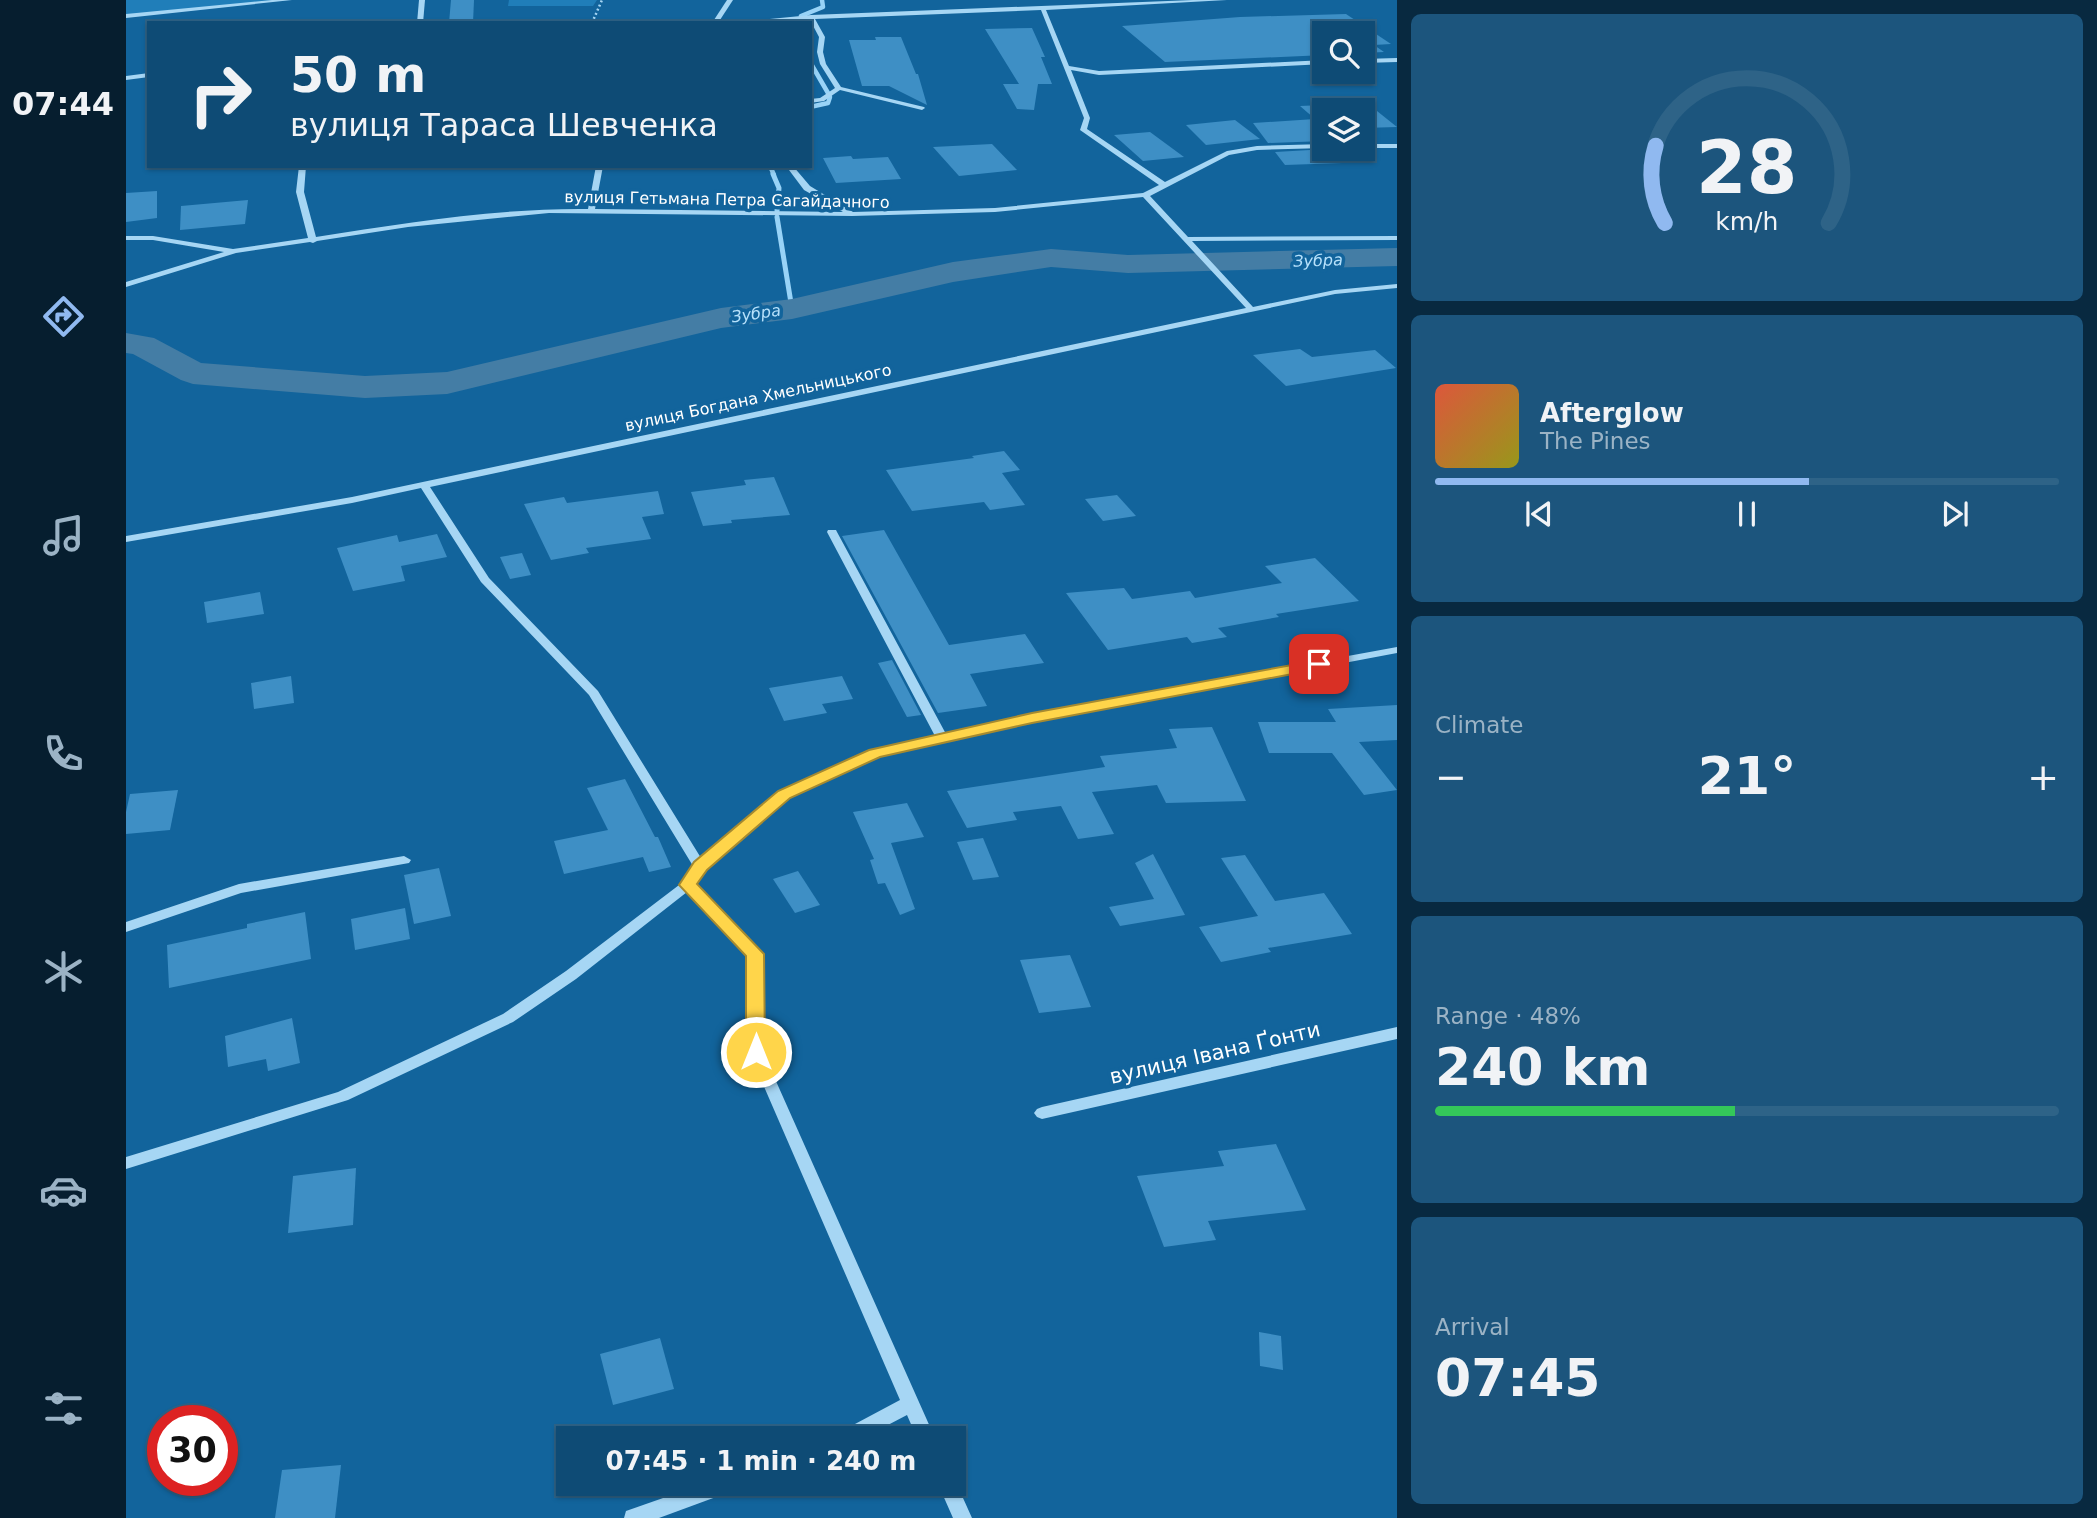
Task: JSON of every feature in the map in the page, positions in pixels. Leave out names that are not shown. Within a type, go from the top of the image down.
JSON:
[{"type":"street","points":[[126,16],[289,0]]},
{"type":"street","points":[[420,21],[422,0]]},
{"type":"street","points":[[716,21],[730,0]]},
{"type":"street","points":[[1090,0],[1096,7]]},
{"type":"street","points":[[758,21],[1224,0]]},
{"type":"street","points":[[1043,9],[1087,118],[1083,130],[1164,185]]},
{"type":"street","points":[[811,17],[822,37],[818,49],[821,62],[839,89],[922,108]]},
{"type":"street","points":[[1375,61],[1397,60]]},
{"type":"street","points":[[1065,67],[1099,73],[1312,63]]},
{"type":"street","points":[[126,78],[147,75]]},
{"type":"street","points":[[812,101],[822,100],[839,89]]},
{"type":"street","name":"вулиця Гетьмана Петра Сагайдачного","points":[[126,285],[235,251],[408,225],[497,215],[591,211],[852,214],[983,211],[1145,195],[1227,153],[1257,148],[1312,146]]},
{"type":"street","points":[[1375,146],[1397,146]]},
{"type":"street","points":[[303,168],[300,192],[313,241]]},
{"type":"street","points":[[591,211],[600,168]]},
{"type":"street","points":[[791,168],[807,188],[852,214]]},
{"type":"street","points":[[1145,195],[1251,309]]},
{"type":"street","points":[[126,238],[153,238],[235,251]]},
{"type":"street","points":[[1188,239],[1397,238]]},
{"type":"street","name":"вулиця Богдана Хмельницького","points":[[126,539],[352,499],[1335,292],[1397,286]]},
{"type":"street","points":[[423,484],[485,580],[594,692],[701,866]]},
{"type":"street","points":[[831,532],[942,738]]},
{"type":"street","points":[[126,1163],[343,1096],[509,1018],[571,975],[688,885],[701,866],[784,795],[875,753],[1032,718],[1397,650]]},
{"type":"street","points":[[126,928],[239,889],[404,860]]},
{"type":"street","points":[[688,885],[755,954],[756,1052],[920,1426]]},
{"type":"street","name":"вулиця Івана Ґонти","points":[[1042,1113],[1397,1033]]},
{"type":"street","points":[[869,1426],[910,1404]]},
{"type":"street","points":[[633,1518],[694,1496]]},
{"type":"street","points":[[953,1496],[963,1518]]},
{"type":"path","points":[[593,21],[602,0]]},
{"type":"shaded area","points":[[126,0],[289,0],[126,16]]},
{"type":"shaded area","points":[[509,0],[597,0],[593,6],[508,6]]},
{"type":"building","points":[[451,0],[474,0],[473,21],[449,21]]},
{"type":"building","points":[[1346,14],[1356,21],[1312,21],[1312,56],[1165,62],[1122,26],[1240,17]]},
{"type":"building","points":[[1032,28],[1045,57],[1041,57],[1052,84],[1038,84],[1034,110],[1017,109],[1003,84],[1019,84],[985,29]]},
{"type":"building","points":[[1375,33],[1391,44],[1375,45]]},
{"type":"building","points":[[875,37],[901,37],[918,74],[927,105],[889,86],[862,86],[849,40],[876,40]]},
{"type":"building","points":[[1312,105],[1312,116],[1300,106]]},
{"type":"building","points":[[1375,109],[1397,127],[1375,128]]},
{"type":"building","points":[[1312,119],[1312,141],[1268,143],[1253,123]]},
{"type":"building","points":[[1235,120],[1260,139],[1206,145],[1186,125]]},
{"type":"building","points":[[1150,132],[1184,157],[1143,161],[1114,135]]},
{"type":"building","points":[[992,144],[1017,170],[959,176],[933,147]]},
{"type":"building","points":[[1312,150],[1312,161],[1371,162],[1285,165],[1275,152]]},
{"type":"building","points":[[851,156],[853,159],[888,157],[901,179],[836,183],[823,158]]},
{"type":"building","points":[[157,191],[157,218],[126,222],[126,193]]},
{"type":"building","points":[[248,200],[245,224],[180,230],[181,206]]},
{"type":"building","points":[[1300,349],[1312,357],[1375,350],[1396,368],[1286,386],[1253,355]]},
{"type":"building","points":[[1004,451],[1020,470],[1002,473],[1025,505],[990,510],[984,502],[912,511],[886,470],[974,458],[972,456]]},
{"type":"building","points":[[774,477],[790,515],[731,520],[732,523],[703,526],[691,492],[746,485],[744,480]]},
{"type":"building","points":[[658,491],[664,514],[642,517],[651,539],[586,548],[589,553],[551,560],[524,504],[564,497],[567,503]]},
{"type":"building","points":[[1117,495],[1136,516],[1103,521],[1085,499]]},
{"type":"building","points":[[884,530],[949,645],[1025,634],[1044,663],[970,674],[987,706],[938,713],[842,536]]},
{"type":"building","points":[[437,534],[447,557],[401,566],[405,581],[353,591],[337,548],[397,535],[399,542]]},
{"type":"building","points":[[522,553],[531,575],[510,579],[500,557]]},
{"type":"building","points":[[1315,558],[1359,601],[1276,614],[1279,617],[1218,628],[1227,637],[1192,643],[1187,637],[1108,650],[1066,593],[1124,588],[1132,599],[1190,591],[1195,598],[1282,583],[1265,566]]},
{"type":"building","points":[[260,592],[264,614],[207,623],[204,602]]},
{"type":"building","points":[[892,660],[921,715],[907,717],[878,663]]},
{"type":"building","points":[[291,676],[294,703],[254,709],[251,683]]},
{"type":"building","points":[[842,676],[853,699],[822,704],[827,713],[784,721],[769,688]]},
{"type":"building","points":[[1397,705],[1397,740],[1359,742],[1397,790],[1364,795],[1332,753],[1269,753],[1258,722],[1336,722],[1328,709]]},
{"type":"building","points":[[1212,727],[1246,801],[1166,803],[1157,785],[1092,792],[1114,834],[1078,839],[1061,806],[1013,812],[1017,820],[967,828],[947,791],[1105,767],[1100,756],[1177,748],[1169,729]]},
{"type":"building","points":[[625,779],[655,837],[658,837],[671,867],[649,872],[643,857],[564,874],[554,841],[608,830],[587,788]]},
{"type":"building","points":[[178,790],[170,830],[126,834],[126,812],[130,794]]},
{"type":"building","points":[[907,803],[924,837],[891,843],[915,909],[900,915],[885,883],[878,884],[870,860],[874,859],[853,812]]},
{"type":"building","points":[[983,838],[999,877],[973,880],[957,842]]},
{"type":"building","points":[[1153,854],[1185,915],[1120,926],[1109,907],[1154,899],[1135,863]]},
{"type":"building","points":[[1245,855],[1275,901],[1324,893],[1352,934],[1268,948],[1271,952],[1221,962],[1199,927],[1258,916],[1221,858]]},
{"type":"building","points":[[439,868],[451,916],[414,924],[404,875]]},
{"type":"building","points":[[798,871],[820,905],[795,913],[773,879]]},
{"type":"building","points":[[405,908],[410,939],[355,950],[351,919]]},
{"type":"building","points":[[305,912],[311,959],[169,988],[167,945]]},
{"type":"building","points":[[1070,955],[1091,1007],[1039,1013],[1020,960]]},
{"type":"building","points":[[292,1018],[300,1063],[268,1071],[266,1059],[228,1067],[225,1036]]},
{"type":"building","points":[[1276,1144],[1306,1210],[1208,1221],[1216,1240],[1164,1247],[1137,1176],[1224,1166],[1218,1151]]},
{"type":"building","points":[[356,1168],[353,1225],[288,1233],[293,1176]]},
{"type":"building","points":[[1259,1332],[1281,1336],[1283,1370],[1260,1366]]},
{"type":"building","points":[[660,1338],[674,1389],[613,1405],[600,1354]]},
{"type":"building","points":[[341,1465],[335,1518],[275,1518],[282,1470]]},
{"type":"waterway","points":[[801,16],[823,7],[822,0]]},
{"type":"waterway","points":[[812,65],[828,93]]},
{"type":"waterway","points":[[812,107],[828,103],[830,97]]},
{"type":"waterway","points":[[771,168],[774,175]]},
{"type":"waterway","points":[[773,174],[779,188],[777,211]]},
{"type":"waterway","points":[[777,217],[792,309]]},
{"type":"waterway","name":"Зубра","points":[[126,343],[142,345],[193,373],[365,387],[447,383],[721,318],[792,309],[953,272],[1051,258],[1128,264],[1397,257]]},
{"type":"route","points":[[756,1052],[755,954],[688,885],[701,866],[784,795],[875,753],[1032,718],[1319,664]]}]
